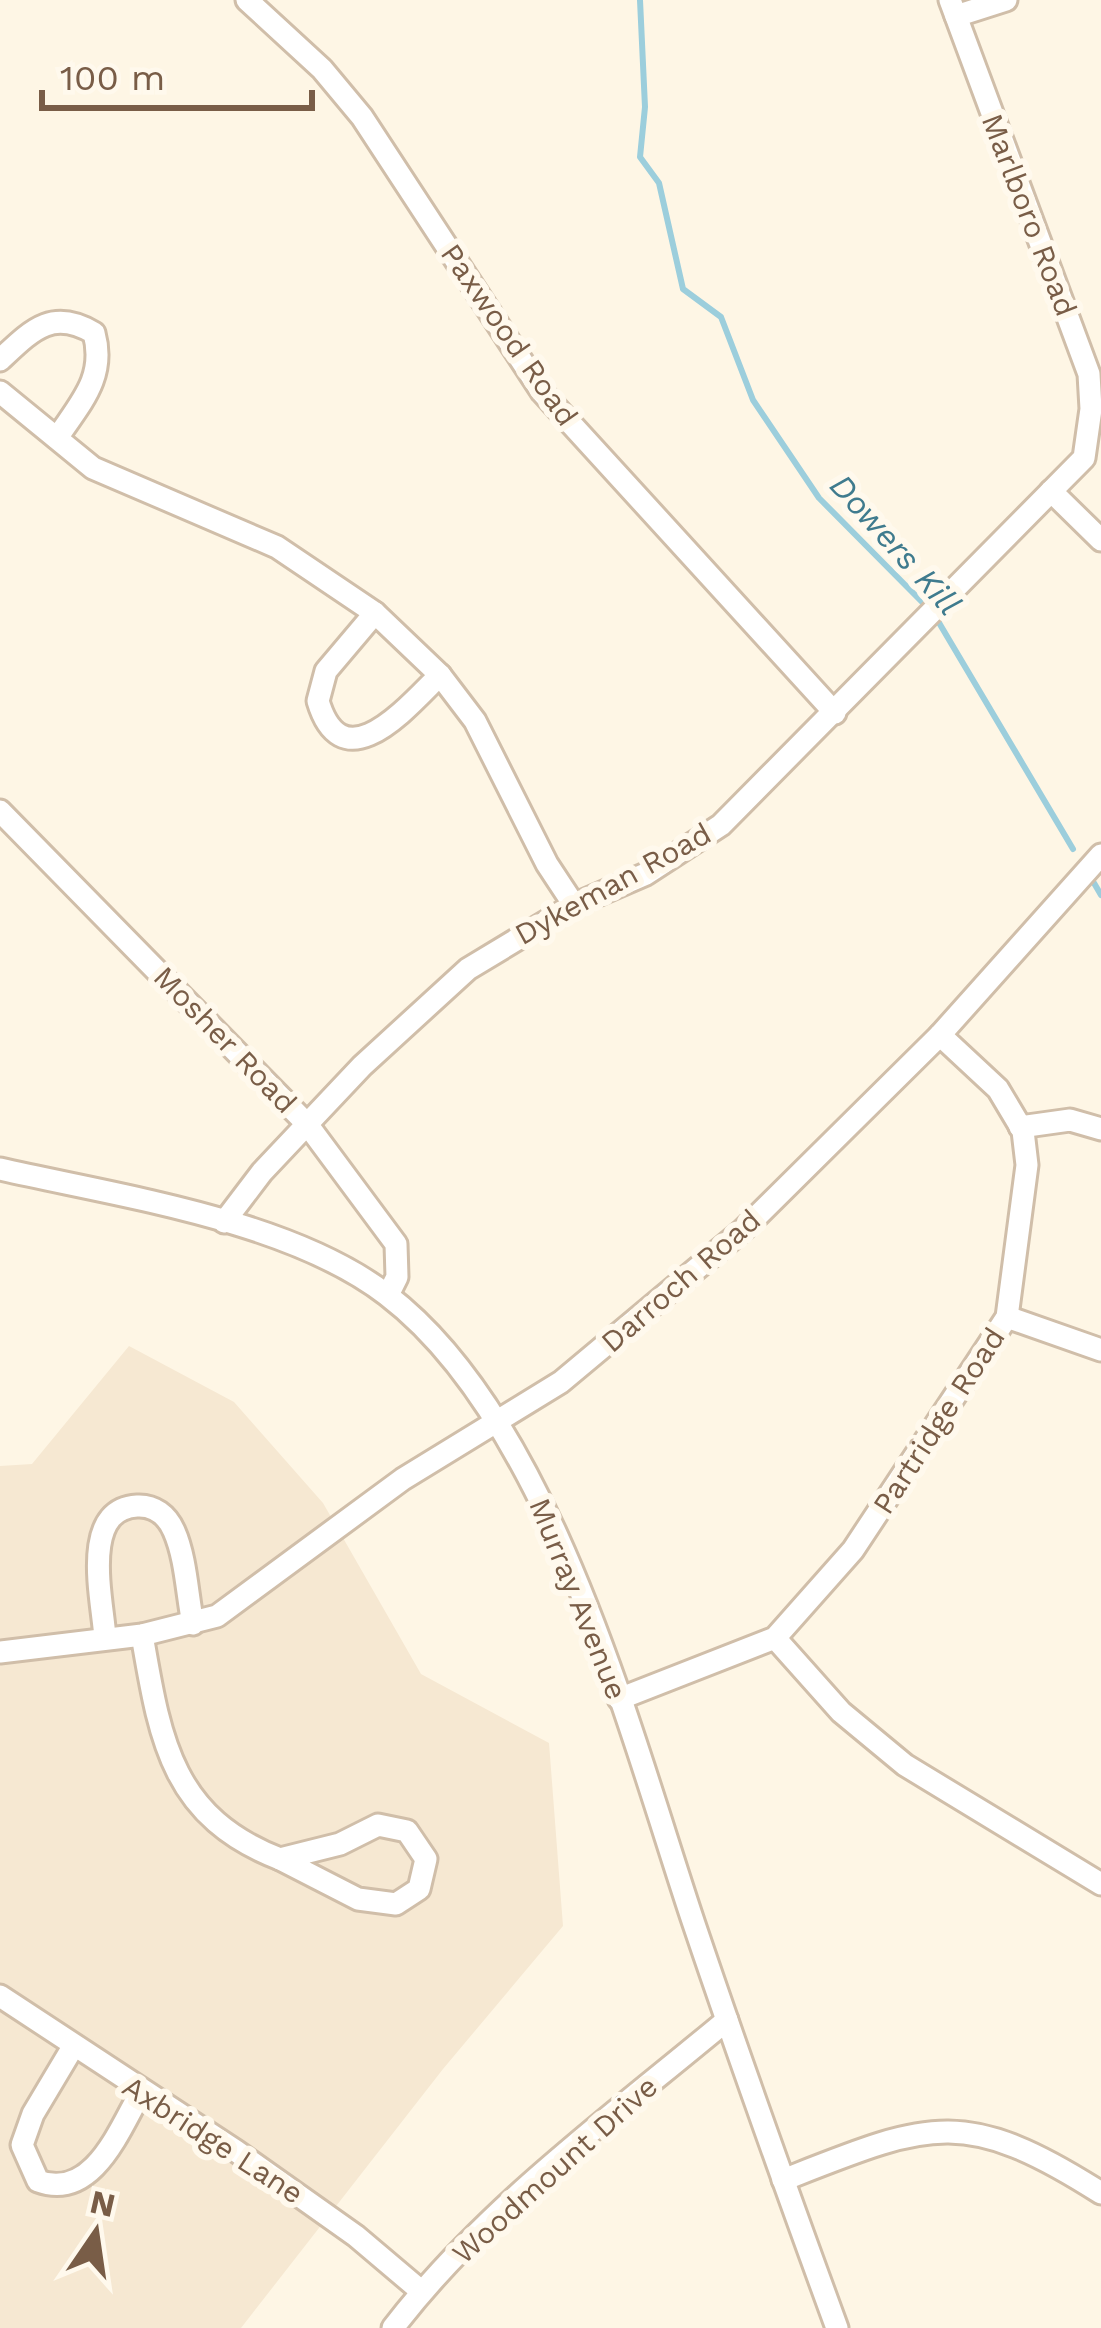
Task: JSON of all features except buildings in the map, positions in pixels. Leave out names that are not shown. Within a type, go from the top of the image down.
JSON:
[{"type":"street","name":"Paxwood Road","points":[[247,0],[322,69],[362,117],[542,392],[835,713]]},
{"type":"street","points":[[953,8],[1006,0]]},
{"type":"street","name":"Marlboro Road","points":[[953,8],[1089,374],[1089,443],[1084,458],[1051,491]]},
{"type":"street","points":[[0,360],[50,320],[63,319],[94,333],[100,356],[96,380],[57,438]]},
{"type":"street","points":[[0,392],[118,481],[277,547],[375,613],[440,675],[475,722],[547,864],[574,905]]},
{"type":"street","name":"Dykeman Road","points":[[224,1222],[307,1124],[397,1031],[469,968],[574,905],[646,874],[721,825],[1051,491]]},
{"type":"street","points":[[1051,491],[1101,540]]},
{"type":"street","points":[[375,613],[324,676],[318,701],[333,728],[350,738],[374,735],[440,675]]},
{"type":"street","name":"Mosher Road","points":[[0,812],[307,1124],[396,1244],[397,1277],[388,1295]]},
{"type":"street","name":"Darroch Road","points":[[0,1652],[142,1635],[193,1624],[238,1605],[404,1479],[561,1382],[743,1230],[940,1035],[1101,855]]},
{"type":"street","points":[[940,1035],[998,1089],[1020,1127],[1070,1120],[1101,1130]]},
{"type":"street","name":"Partridge Road","points":[[619,1699],[775,1638],[853,1550],[1007,1317],[1027,1166],[1020,1127]]},
{"type":"street","name":"Murray Avenue","points":[[0,1169],[267,1234],[388,1295],[440,1346],[499,1418],[554,1530],[619,1699],[837,2328]]},
{"type":"street","points":[[1007,1317],[1101,1350]]},
{"type":"street","points":[[105,1638],[99,1544],[113,1516],[135,1506],[160,1512],[173,1530],[193,1624]]},
{"type":"street","points":[[142,1635],[154,1703],[180,1779],[220,1830],[358,1899],[383,1905],[407,1900],[419,1889],[426,1859],[407,1831],[378,1826],[340,1844],[280,1859]]},
{"type":"street","points":[[775,1638],[842,1712],[905,1765],[1101,1884]]},
{"type":"street","name":"Axbridge Lane","points":[[0,1996],[255,2164],[421,2291]]},
{"type":"street","name":"Woodmount Drive","points":[[393,2328],[421,2291],[574,2148],[727,2020]]},
{"type":"street","points":[[73,2047],[32,2114],[22,2145],[38,2181],[64,2186],[82,2179],[105,2153],[141,2092]]},
{"type":"street","points":[[783,2180],[871,2145],[944,2129],[1027,2150],[1101,2193]]},
{"type":"shaded area","points":[[129,1346],[234,1402],[323,1503],[421,1674],[549,1743],[563,1926],[443,2069],[241,2328],[0,2328],[0,1466],[32,1464]]},
{"type":"waterway","name":"Dowers Kill","points":[[640,0],[645,107],[640,157],[659,183],[683,289],[721,317],[753,400],[819,498],[926,606]]},
{"type":"waterway","name":"Dowers Kill","points":[[935,616],[1073,849]]},
{"type":"waterway","name":"Dowers Kill","points":[[1094,883],[1101,895]]}]
